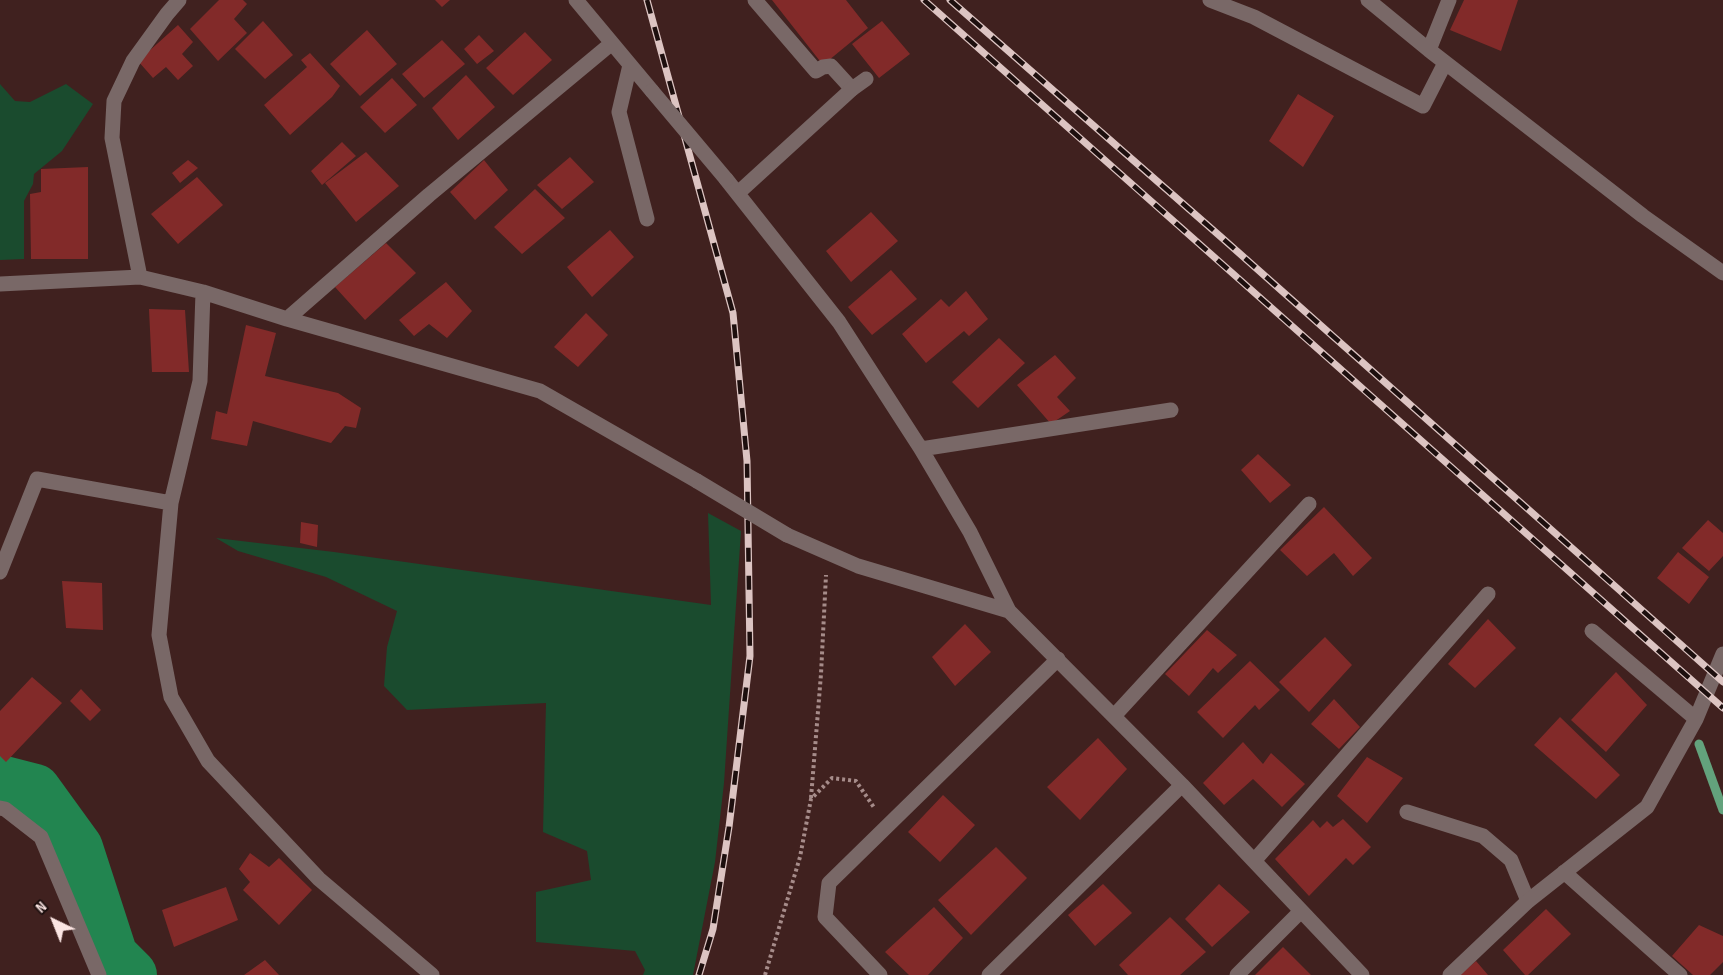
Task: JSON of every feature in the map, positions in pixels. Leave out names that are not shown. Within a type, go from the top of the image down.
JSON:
[{"type":"street","points":[[140,277],[112,138],[114,101],[134,61],[179,0]]},
{"type":"street","points":[[576,0],[726,179],[839,322],[921,449],[970,532],[1009,611],[1182,785],[1362,975]]},
{"type":"street","points":[[755,0],[816,71],[822,67],[831,66],[852,89]]},
{"type":"street","points":[[1210,0],[1254,17],[1423,106],[1445,63]]},
{"type":"street","points":[[1368,0],[1445,63],[1643,216],[1723,273]]},
{"type":"street","points":[[1429,50],[1449,0]]},
{"type":"street","points":[[287,319],[429,195],[612,44]]},
{"type":"street","points":[[630,65],[619,112],[647,219]]},
{"type":"street","points":[[738,194],[852,89],[866,79]]},
{"type":"street","points":[[0,284],[140,277],[203,292],[287,319],[540,391],[787,535],[858,566],[1009,611]]},
{"type":"street","points":[[203,292],[200,381],[171,503],[159,636],[171,697],[208,760],[319,879],[432,975]]},
{"type":"street","points":[[921,449],[1172,410]]},
{"type":"street","points":[[0,572],[37,479],[171,503]]},
{"type":"street","points":[[1114,716],[1309,504]]},
{"type":"street","points":[[1254,861],[1488,594]]},
{"type":"street","points":[[1592,631],[1696,719]]},
{"type":"street","points":[[1450,975],[1528,901],[1647,807],[1696,719],[1723,654]]},
{"type":"street","points":[[880,975],[825,917],[829,883],[1058,659]]},
{"type":"street","points":[[989,975],[1182,785]]},
{"type":"street","points":[[0,808],[5,809],[41,837],[99,975]]},
{"type":"street","points":[[1407,812],[1483,836],[1511,860],[1528,901]]},
{"type":"street","points":[[1564,872],[1680,975]]},
{"type":"street","points":[[1237,975],[1301,911]]},
{"type":"path","points":[[765,975],[800,857],[811,799],[823,653],[826,552]]},
{"type":"path","points":[[811,799],[832,778],[856,781],[887,826]]},
{"type":"green space","points":[[0,84],[15,101],[30,102],[66,84],[93,104],[62,151],[34,174],[33,184],[24,201],[24,259],[0,260]]},
{"type":"green space","points":[[708,513],[741,531],[724,783],[715,862],[693,975],[643,975],[645,970],[635,951],[536,942],[536,892],[591,880],[587,851],[543,832],[546,703],[407,710],[384,686],[387,647],[397,611],[326,577],[238,551],[216,538],[334,552],[711,605]]},
{"type":"building","points":[[219,0],[243,0],[247,4],[234,19],[247,33],[218,61],[190,29]]},
{"type":"building","points":[[435,0],[450,0],[442,7]]},
{"type":"building","points":[[772,0],[846,0],[868,28],[823,65]]},
{"type":"building","points":[[1464,0],[1518,0],[1501,51],[1450,30]]},
{"type":"building","points":[[263,21],[293,55],[265,79],[235,49]]},
{"type":"building","points":[[882,21],[910,54],[879,78],[852,44]]},
{"type":"building","points":[[178,25],[193,42],[182,54],[193,66],[178,80],[166,67],[153,78],[138,61]]},
{"type":"building","points":[[367,30],[397,64],[360,96],[330,64]]},
{"type":"building","points":[[525,32],[552,60],[513,95],[486,68]]},
{"type":"building","points":[[479,35],[494,51],[477,64],[464,49]]},
{"type":"building","points":[[442,40],[465,64],[424,98],[402,74]]},
{"type":"building","points":[[310,53],[340,86],[332,97],[290,135],[264,105],[307,67],[301,60]]},
{"type":"building","points":[[466,75],[495,107],[458,140],[432,108]]},
{"type":"building","points":[[392,78],[417,105],[385,133],[360,107]]},
{"type":"building","points":[[1298,94],[1334,116],[1303,167],[1269,141]]},
{"type":"building","points":[[342,142],[356,156],[322,185],[311,171]]},
{"type":"building","points":[[366,152],[399,186],[356,222],[325,183]]},
{"type":"building","points":[[570,157],[594,182],[562,209],[537,185]]},
{"type":"building","points":[[188,160],[198,168],[180,183],[172,173]]},
{"type":"building","points":[[484,160],[508,190],[475,220],[450,192]]},
{"type":"building","points":[[88,167],[88,259],[31,259],[30,194],[41,192],[41,169]]},
{"type":"building","points":[[197,177],[223,205],[178,244],[151,214]]},
{"type":"building","points":[[535,189],[565,218],[522,254],[494,227]]},
{"type":"building","points":[[871,212],[898,241],[851,282],[826,251]]},
{"type":"building","points":[[610,230],[634,257],[592,297],[567,267]]},
{"type":"building","points":[[386,243],[416,273],[365,320],[335,287]]},
{"type":"building","points":[[891,270],[917,299],[872,335],[848,307]]},
{"type":"building","points":[[446,282],[472,311],[447,338],[429,324],[414,336],[399,320]]},
{"type":"building","points":[[966,291],[988,319],[969,336],[964,331],[926,363],[902,334],[941,299],[949,307]]},
{"type":"building","points":[[149,309],[185,310],[189,372],[152,372]]},
{"type":"building","points":[[586,313],[608,335],[578,367],[554,347]]},
{"type":"building","points":[[246,325],[276,333],[265,376],[338,393],[361,408],[356,428],[345,426],[331,443],[253,421],[247,446],[211,439],[216,411],[227,414]]},
{"type":"building","points":[[999,338],[1025,363],[978,408],[952,382]]},
{"type":"building","points":[[1055,355],[1076,378],[1057,397],[1070,411],[1051,424],[1017,385]]},
{"type":"building","points":[[1258,454],[1291,485],[1270,503],[1241,470]]},
{"type":"building","points":[[1324,507],[1372,558],[1353,576],[1334,553],[1307,576],[1280,550]]},
{"type":"building","points":[[1708,520],[1723,533],[1723,556],[1709,571],[1682,548]]},
{"type":"building","points":[[301,522],[318,525],[317,547],[300,543]]},
{"type":"building","points":[[1678,552],[1709,577],[1689,604],[1657,578]]},
{"type":"building","points":[[62,581],[102,583],[103,630],[66,628]]},
{"type":"building","points":[[1488,619],[1516,648],[1475,688],[1448,664]]},
{"type":"building","points":[[965,624],[991,652],[955,686],[932,657]]},
{"type":"building","points":[[1207,630],[1237,655],[1218,673],[1213,668],[1189,696],[1165,674]]},
{"type":"building","points":[[1325,637],[1352,665],[1309,712],[1279,682]]},
{"type":"building","points":[[1250,661],[1280,690],[1259,710],[1255,705],[1223,738],[1197,712]]},
{"type":"building","points":[[1616,672],[1647,705],[1606,752],[1571,720]]},
{"type":"building","points":[[32,677],[62,703],[6,762],[0,756],[0,711]]},
{"type":"building","points":[[81,689],[101,710],[90,721],[70,701]]},
{"type":"building","points":[[1334,699],[1360,727],[1339,749],[1311,724]]},
{"type":"building","points":[[1560,717],[1620,775],[1596,799],[1534,745]]},
{"type":"building","points":[[1098,738],[1127,769],[1080,820],[1047,787]]},
{"type":"building","points":[[1243,742],[1263,764],[1271,753],[1305,784],[1282,807],[1253,779],[1224,805],[1203,783]]},
{"type":"building","points":[[1367,757],[1403,778],[1367,823],[1337,796]]},
{"type":"building","points":[[943,795],[975,825],[940,862],[908,832]]},
{"type":"building","points":[[1343,819],[1371,847],[1353,865],[1346,858],[1309,896],[1275,859],[1313,820],[1320,828],[1327,821],[1333,827]]},
{"type":"building","points":[[996,847],[1027,878],[971,935],[938,900]]},
{"type":"building","points":[[250,853],[269,867],[279,858],[312,890],[279,925],[243,890],[250,882],[239,869]]},
{"type":"building","points":[[1103,884],[1132,913],[1095,946],[1068,915]]},
{"type":"building","points":[[1219,884],[1250,912],[1212,947],[1185,919]]},
{"type":"building","points":[[226,887],[238,920],[174,947],[162,910]]},
{"type":"building","points":[[934,907],[963,938],[928,975],[909,975],[885,952]]},
{"type":"building","points":[[1546,909],[1571,934],[1528,975],[1525,975],[1503,950]]},
{"type":"building","points":[[1170,917],[1206,952],[1180,975],[1128,975],[1119,965]]},
{"type":"building","points":[[1699,925],[1723,936],[1723,962],[1710,975],[1693,975],[1672,956]]},
{"type":"building","points":[[1283,947],[1311,975],[1255,975]]},
{"type":"building","points":[[265,960],[279,975],[244,975]]},
{"type":"building","points":[[1476,961],[1488,975],[1460,975]]},
{"type":"waterway","points":[[1699,744],[1723,810]]},
{"type":"waterway","points":[[0,781],[35,790],[77,848],[112,956],[131,975]]},
{"type":"railway","points":[[647,0],[733,313],[747,461],[750,656],[729,827],[713,929],[699,975]]},
{"type":"railway","points":[[924,0],[1723,708]]},
{"type":"railway","points":[[950,0],[1723,682]]}]
